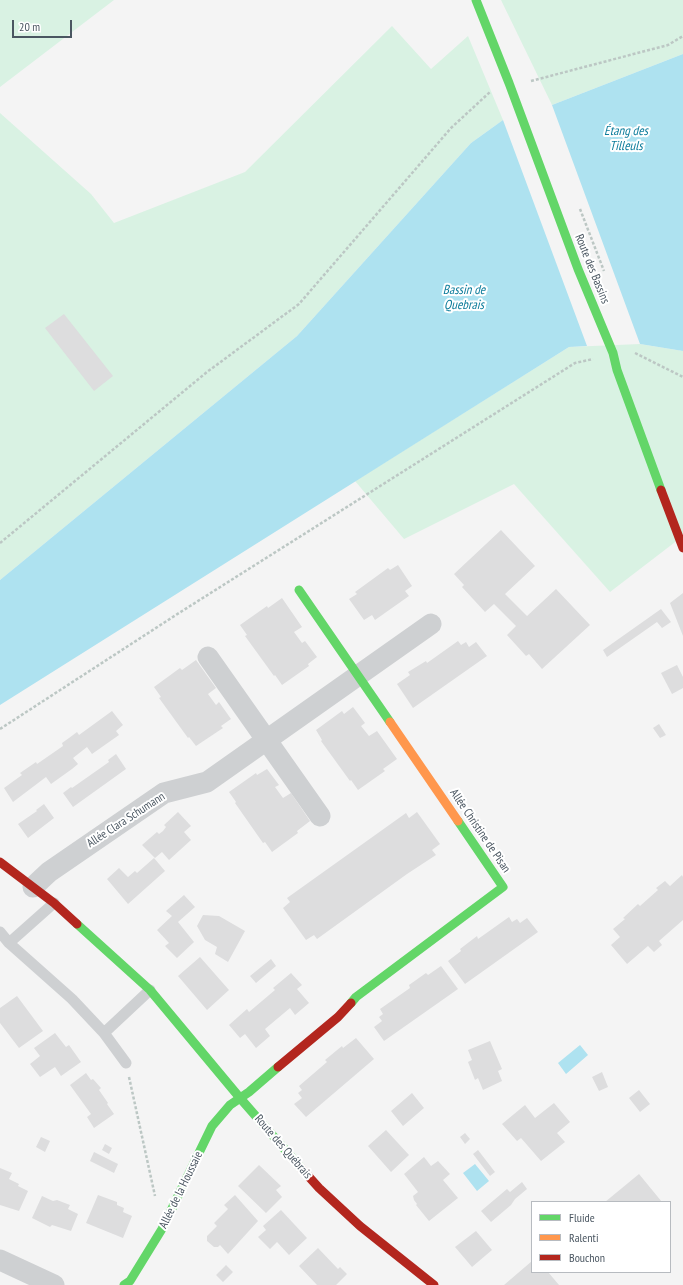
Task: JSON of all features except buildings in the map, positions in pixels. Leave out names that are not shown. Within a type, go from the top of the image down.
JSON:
[{"type":"street","name":"Route des Bassins","points":[[476,0],[512,91],[578,269],[613,353],[620,377],[683,548]]},
{"type":"street","name":"Allée Christine de Pisan","points":[[240,1098],[338,1017],[356,997],[503,887],[299,590]]},
{"type":"street","name":"Allée Clara Schumann","points":[[33,887],[49,872],[164,793],[207,782],[431,624]]},
{"type":"street","points":[[208,657],[320,816]]},
{"type":"street","name":"Route des Québrais","points":[[0,862],[54,903],[150,990],[240,1098],[319,1188],[360,1226],[434,1285]]},
{"type":"street","name":"Allée de la Houssaie","points":[[124,1285],[130,1281],[162,1229],[212,1126],[230,1105],[240,1098]]},
{"type":"street","points":[[0,1260],[54,1285]]},
{"type":"lane","points":[[9,943],[54,903]]},
{"type":"lane","points":[[0,932],[9,943],[72,999],[104,1033],[126,1063]]},
{"type":"lane","points":[[104,1033],[150,990]]},
{"type":"path","points":[[535,88],[532,81],[668,45],[683,36]]},
{"type":"path","points":[[0,543],[207,372],[299,304],[451,128],[488,93]]},
{"type":"path","points":[[579,206],[604,272]]},
{"type":"path","points":[[0,729],[179,613],[575,363],[613,353],[634,352],[683,377]]},
{"type":"path","points":[[126,1063],[156,1199]]},
{"type":"green space","points":[[0,0],[114,0],[0,87]]},
{"type":"green space","points":[[501,0],[683,0],[683,54],[552,105]]},
{"type":"green space","points":[[392,26],[431,69],[468,36],[503,120],[471,143],[297,336],[0,580],[0,113],[91,194],[114,223],[245,172]]},
{"type":"green space","points":[[640,344],[683,351],[683,536],[610,592],[514,484],[404,539],[355,481],[569,347]]},
{"type":"water","name":"Étang des Tilleuls","points":[[683,54],[683,351],[640,344],[552,105]]},
{"type":"water","name":"Bassin de Quebrais","points":[[503,120],[587,346],[569,347],[0,705],[0,580],[297,336],[471,143]]},
{"type":"water","points":[[580,1045],[588,1055],[566,1074],[558,1063]]},
{"type":"water","points":[[475,1164],[489,1181],[477,1191],[463,1173]]},
{"type":"traffic: fast","points":[[476,0],[509,83],[578,269],[613,353],[617,370],[661,490]]},
{"type":"traffic: fast","points":[[299,590],[390,722]]},
{"type":"traffic: fast","points":[[351,1003],[356,997],[503,887],[458,821]]},
{"type":"traffic: fast","points":[[77,924],[150,990],[240,1098],[301,1168]]},
{"type":"traffic: fast","points":[[124,1285],[130,1281],[162,1229],[212,1126],[230,1105],[249,1092],[278,1067]]},
{"type":"traffic: slow","points":[[390,722],[458,821]]},
{"type":"traffic: jam","points":[[661,490],[683,548]]},
{"type":"traffic: jam","points":[[0,862],[54,903],[77,924]]},
{"type":"traffic: jam","points":[[278,1067],[338,1017],[351,1003]]},
{"type":"traffic: jam","points":[[301,1168],[319,1188],[360,1226],[434,1285]]}]
